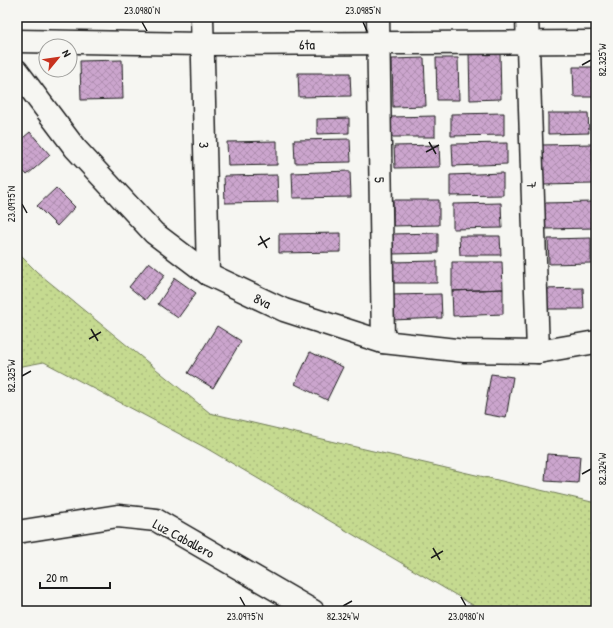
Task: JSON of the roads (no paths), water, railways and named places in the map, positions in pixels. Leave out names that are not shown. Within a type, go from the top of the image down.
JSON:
[{"type":"street","name":"3","points":[[202,17],[208,274]]},
{"type":"street","name":"5","points":[[378,17],[383,342]]},
{"type":"street","name":"7","points":[[527,17],[538,352]]},
{"type":"street","name":"6ta","points":[[17,41],[202,44],[596,42]]},
{"type":"street","name":"8va","points":[[17,71],[76,148],[148,227],[208,274],[284,310],[383,342],[465,351],[538,352],[596,342]]},
{"type":"street","name":"Luz Caballero","points":[[17,532],[118,516],[156,520],[313,611]]}]
